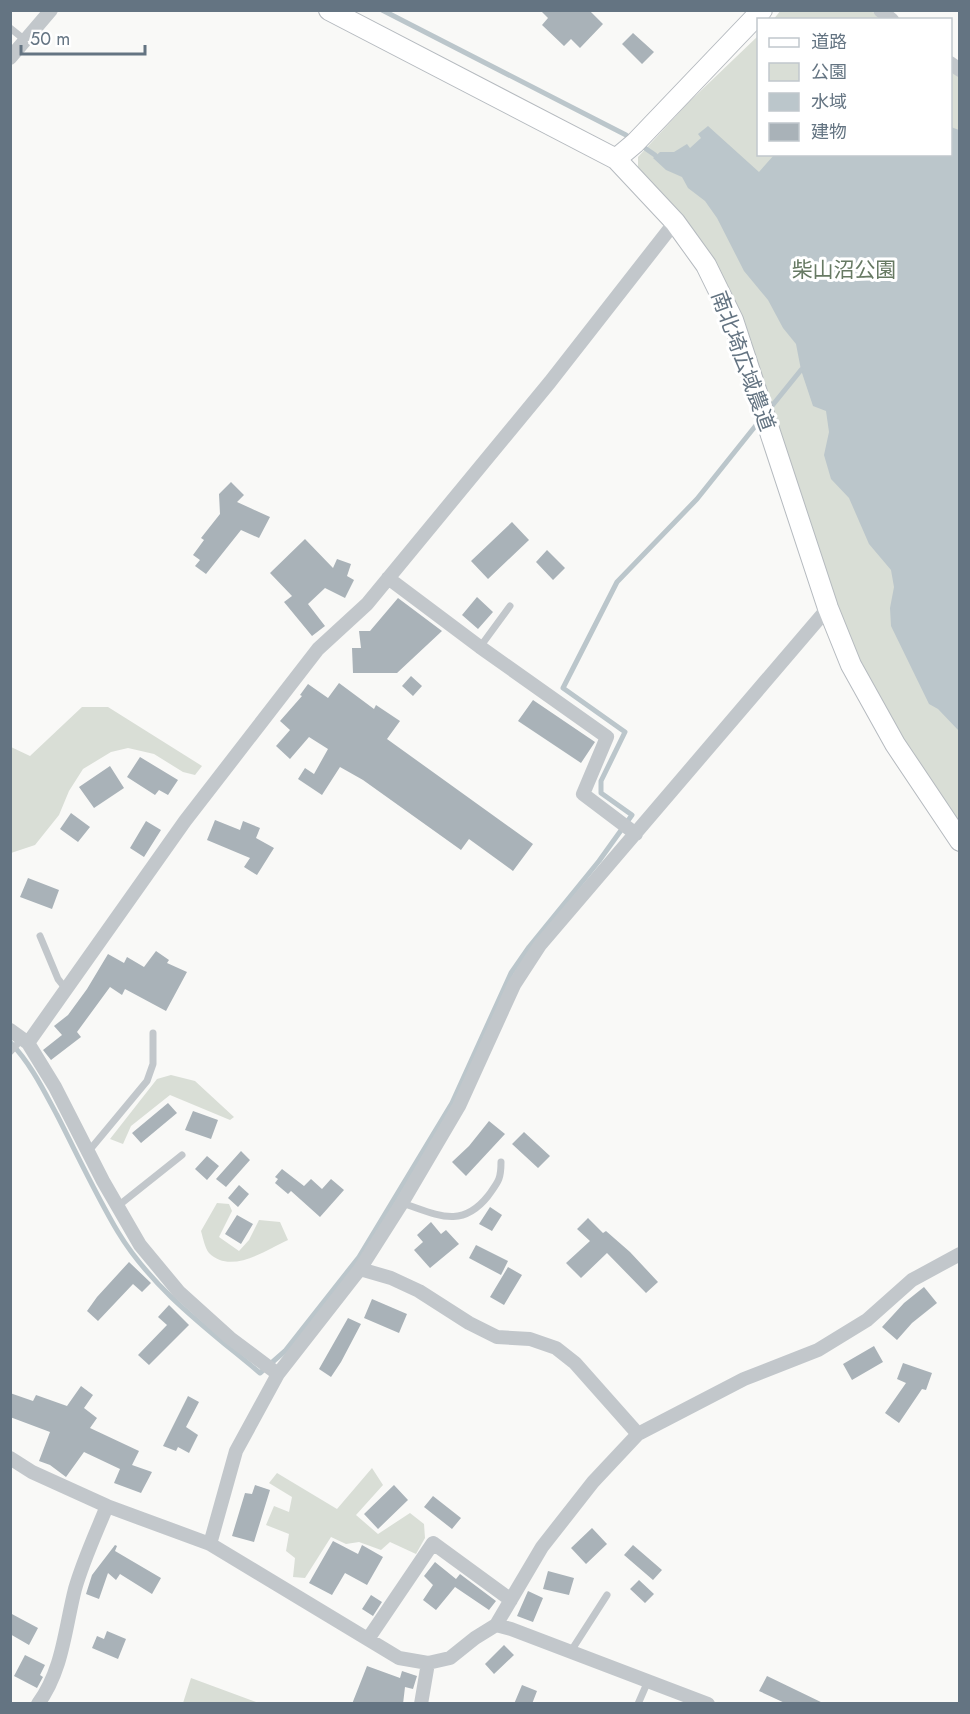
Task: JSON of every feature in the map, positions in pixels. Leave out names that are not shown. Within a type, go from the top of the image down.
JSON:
[{"type":"street","points":[[10,58],[51,10]]},
{"type":"street","name":"南北埼広域農道","points":[[329,10],[616,159],[675,222],[706,265],[733,320],[828,608],[851,665],[895,744],[960,842]]},
{"type":"street","points":[[616,159],[635,143],[762,10]]},
{"type":"street","points":[[278,1374],[230,1338],[179,1292],[140,1245],[55,1087],[20,1037],[66,989],[185,821],[318,649],[367,604],[549,382],[675,222]]},
{"type":"street","points":[[388,578],[480,647],[608,737],[583,794],[636,834]]},
{"type":"street","points":[[210,1544],[236,1451],[278,1374],[310,1330],[360,1269],[402,1203],[459,1106],[514,985],[540,945],[828,608]]},
{"type":"street","points":[[10,1458],[32,1473],[107,1506],[210,1544],[399,1658],[428,1663],[450,1658],[474,1638],[496,1625],[542,1547],[593,1482],[638,1434],[744,1379],[818,1350],[867,1320],[912,1280],[960,1254]]},
{"type":"street","points":[[360,1269],[391,1278],[419,1291],[469,1323],[497,1337],[530,1339],[556,1348],[575,1363],[638,1434]]},
{"type":"street","points":[[38,1704],[59,1663],[75,1588],[107,1506]]},
{"type":"street","points":[[368,1640],[433,1543],[511,1600]]},
{"type":"street","points":[[496,1625],[649,1680],[708,1704]]},
{"type":"street","points":[[420,1704],[428,1663]]},
{"type":"lane","points":[[10,28],[25,40]]},
{"type":"lane","points":[[480,647],[510,606]]},
{"type":"lane","points":[[40,936],[58,979],[66,989]]},
{"type":"lane","points":[[88,1152],[147,1081],[153,1064],[153,1034]]},
{"type":"lane","points":[[10,1052],[20,1037]]},
{"type":"lane","points":[[118,1206],[182,1155]]},
{"type":"lane","points":[[402,1203],[445,1216],[460,1218],[480,1206],[501,1179],[501,1162]]},
{"type":"lane","points":[[571,1651],[607,1595]]},
{"type":"lane","points":[[638,1704],[649,1680]]},
{"type":"green space","points":[[781,10],[871,11],[882,18],[775,18]]},
{"type":"green space","name":"柴山沼公園","points":[[757,37],[757,156],[952,156],[952,71],[959,77],[959,827],[875,698],[847,633],[750,344],[638,171],[638,157],[688,103]]},
{"type":"green space","points":[[82,707],[108,707],[202,766],[195,775],[183,772],[154,754],[128,748],[111,752],[83,769],[69,791],[59,815],[35,845],[11,853],[11,747],[30,756]]},
{"type":"green space","points":[[171,1075],[195,1081],[234,1117],[230,1120],[170,1095],[131,1126],[123,1144],[110,1139],[157,1079]]},
{"type":"green space","points":[[217,1203],[229,1204],[232,1211],[219,1237],[239,1251],[249,1240],[259,1220],[280,1222],[288,1240],[238,1261],[228,1262],[218,1259],[209,1253],[201,1231]]},
{"type":"green space","points":[[372,1468],[383,1485],[356,1515],[378,1534],[410,1513],[424,1524],[425,1538],[416,1554],[390,1542],[381,1550],[359,1542],[346,1544],[331,1537],[305,1578],[293,1577],[295,1558],[286,1551],[289,1534],[266,1525],[274,1506],[289,1512],[292,1497],[269,1483],[277,1473],[337,1509]]},
{"type":"green space","points":[[191,1678],[259,1703],[183,1703]]},
{"type":"water","name":"柴山沼公園","points":[[708,126],[759,172],[773,156],[952,156],[952,127],[959,130],[959,731],[938,709],[929,704],[891,626],[890,608],[894,587],[891,570],[869,544],[849,498],[831,479],[824,455],[829,432],[826,411],[813,406],[801,370],[796,344],[783,328],[768,300],[744,271],[717,218],[705,201],[688,188],[682,177],[666,170],[653,158],[660,152],[674,152],[687,144],[690,148],[701,138],[698,134]]},
{"type":"building","points":[[540,10],[589,10],[603,24],[580,48],[571,39],[564,46],[542,25],[548,18]]},
{"type":"building","points":[[633,33],[654,52],[642,64],[622,44]]},
{"type":"building","points":[[231,482],[244,495],[237,502],[270,517],[259,538],[241,530],[206,574],[195,566],[200,560],[193,555],[204,540],[201,538],[220,514],[219,494]]},
{"type":"building","points":[[512,522],[529,540],[488,579],[471,561]]},
{"type":"building","points":[[305,539],[333,568],[337,559],[351,564],[347,576],[354,580],[345,598],[325,588],[308,604],[325,626],[312,636],[284,602],[292,596],[270,573]]},
{"type":"building","points":[[547,550],[565,568],[553,580],[536,562]]},
{"type":"building","points":[[477,597],[493,612],[478,629],[462,615]]},
{"type":"building","points":[[398,598],[442,631],[397,673],[353,673],[352,648],[361,648],[359,631],[370,631]]},
{"type":"building","points":[[411,676],[422,686],[413,696],[402,686]]},
{"type":"building","points":[[339,683],[374,709],[376,705],[400,721],[387,739],[533,844],[513,871],[469,839],[461,850],[363,780],[340,767],[322,795],[298,779],[305,768],[314,774],[328,749],[309,737],[290,759],[276,746],[290,730],[280,721],[302,696],[300,695],[308,684],[328,698]]},
{"type":"building","points":[[533,700],[595,742],[581,763],[518,721]]},
{"type":"building","points":[[140,757],[178,780],[168,795],[159,790],[155,795],[127,777]]},
{"type":"building","points":[[110,766],[124,788],[94,808],[79,787]]},
{"type":"building","points":[[71,813],[90,827],[78,842],[60,829]]},
{"type":"building","points":[[215,820],[240,830],[243,821],[260,828],[256,838],[274,848],[257,875],[244,867],[250,858],[207,840]]},
{"type":"building","points":[[146,821],[161,830],[144,857],[130,848]]},
{"type":"building","points":[[28,878],[59,890],[52,909],[20,897]]},
{"type":"building","points":[[156,951],[169,960],[167,963],[187,972],[166,1011],[125,989],[122,995],[110,987],[77,1032],[81,1037],[51,1060],[43,1050],[62,1035],[54,1026],[68,1015],[108,954],[124,963],[127,957],[144,967]]},
{"type":"building","points":[[168,1103],[177,1113],[141,1143],[132,1133]]},
{"type":"building","points":[[193,1111],[218,1120],[211,1139],[185,1130]]},
{"type":"building","points":[[489,1121],[505,1134],[466,1176],[452,1162],[469,1146]]},
{"type":"building","points":[[524,1132],[550,1156],[538,1168],[512,1144]]},
{"type":"building","points":[[241,1151],[250,1160],[226,1187],[216,1179]]},
{"type":"building","points":[[207,1156],[219,1166],[207,1180],[195,1169]]},
{"type":"building","points":[[282,1169],[304,1186],[311,1179],[322,1189],[331,1179],[344,1190],[320,1217],[291,1191],[288,1194],[275,1183],[278,1179],[275,1177]]},
{"type":"building","points":[[239,1185],[249,1194],[238,1207],[228,1198]]},
{"type":"building","points":[[490,1207],[502,1215],[492,1231],[479,1224]]},
{"type":"building","points":[[237,1215],[253,1224],[241,1244],[225,1234]]},
{"type":"building","points":[[588,1218],[603,1233],[606,1231],[630,1252],[658,1282],[646,1293],[607,1253],[581,1278],[566,1263],[590,1241],[577,1229]]},
{"type":"building","points":[[431,1222],[441,1234],[446,1230],[459,1244],[430,1268],[414,1250],[423,1242],[417,1235]]},
{"type":"building","points":[[476,1245],[508,1261],[501,1275],[469,1258]]},
{"type":"building","points":[[129,1262],[151,1283],[142,1292],[133,1284],[98,1321],[87,1311]]},
{"type":"building","points":[[508,1267],[522,1275],[504,1305],[490,1297]]},
{"type":"building","points":[[924,1287],[937,1303],[912,1323],[897,1340],[882,1327],[904,1303]]},
{"type":"building","points":[[372,1299],[407,1314],[399,1333],[364,1318]]},
{"type":"building","points":[[169,1305],[189,1325],[149,1365],[138,1355],[167,1325],[158,1317]]},
{"type":"building","points":[[348,1318],[361,1324],[331,1377],[319,1369]]},
{"type":"building","points":[[874,1346],[883,1362],[852,1380],[843,1364]]},
{"type":"building","points":[[903,1363],[932,1373],[926,1390],[922,1389],[899,1423],[885,1413],[906,1383],[897,1379]]},
{"type":"building","points":[[81,1386],[93,1395],[84,1408],[97,1418],[90,1428],[139,1451],[132,1465],[152,1472],[141,1493],[114,1483],[120,1469],[84,1452],[66,1477],[50,1465],[39,1461],[50,1432],[10,1417],[10,1393],[33,1401],[36,1395],[67,1406]]},
{"type":"building","points":[[188,1396],[199,1402],[186,1427],[198,1435],[189,1453],[178,1447],[176,1451],[163,1446]]},
{"type":"building","points":[[255,1485],[270,1490],[254,1542],[232,1536],[245,1493],[252,1494]]},
{"type":"building","points":[[394,1485],[408,1500],[378,1529],[364,1514]]},
{"type":"building","points":[[433,1496],[461,1518],[452,1529],[424,1507]]},
{"type":"building","points":[[592,1528],[607,1544],[586,1564],[571,1548]]},
{"type":"building","points":[[333,1541],[358,1554],[362,1545],[383,1557],[367,1585],[345,1573],[332,1595],[309,1583]]},
{"type":"building","points":[[115,1545],[117,1546],[115,1551],[161,1578],[152,1594],[120,1574],[116,1580],[108,1573],[99,1599],[86,1594],[92,1575]]},
{"type":"building","points":[[633,1545],[662,1570],[653,1580],[624,1555]]},
{"type":"building","points":[[435,1562],[456,1579],[460,1574],[496,1601],[489,1610],[455,1587],[436,1610],[423,1600],[433,1585],[424,1576]]},
{"type":"building","points":[[548,1571],[574,1578],[569,1595],[543,1589]]},
{"type":"building","points":[[639,1580],[654,1594],[645,1603],[630,1589]]},
{"type":"building","points":[[528,1591],[543,1598],[533,1622],[517,1616]]},
{"type":"building","points":[[371,1595],[382,1602],[373,1616],[362,1609]]},
{"type":"building","points":[[10,1613],[38,1628],[29,1645],[10,1634]]},
{"type":"building","points":[[107,1631],[126,1639],[118,1659],[92,1648],[97,1636],[104,1639]]},
{"type":"building","points":[[504,1645],[514,1655],[494,1674],[485,1664]]},
{"type":"building","points":[[25,1655],[45,1665],[40,1675],[43,1677],[37,1688],[14,1676]]},
{"type":"building","points":[[367,1666],[400,1678],[402,1671],[417,1676],[413,1689],[405,1687],[403,1704],[352,1704]]},
{"type":"building","points":[[767,1676],[825,1704],[787,1704],[759,1691]]},
{"type":"building","points":[[522,1685],[537,1691],[532,1704],[514,1704]]},
{"type":"waterway","points":[[382,10],[626,135],[655,155]]},
{"type":"waterway","points":[[767,412],[801,370]]},
{"type":"waterway","points":[[10,1042],[42,1086],[102,1204],[132,1253],[148,1273],[183,1308],[260,1373],[285,1351],[359,1257],[452,1103],[511,973],[632,815],[601,793],[601,781],[625,732],[563,688],[617,582],[697,499],[761,419]]}]
